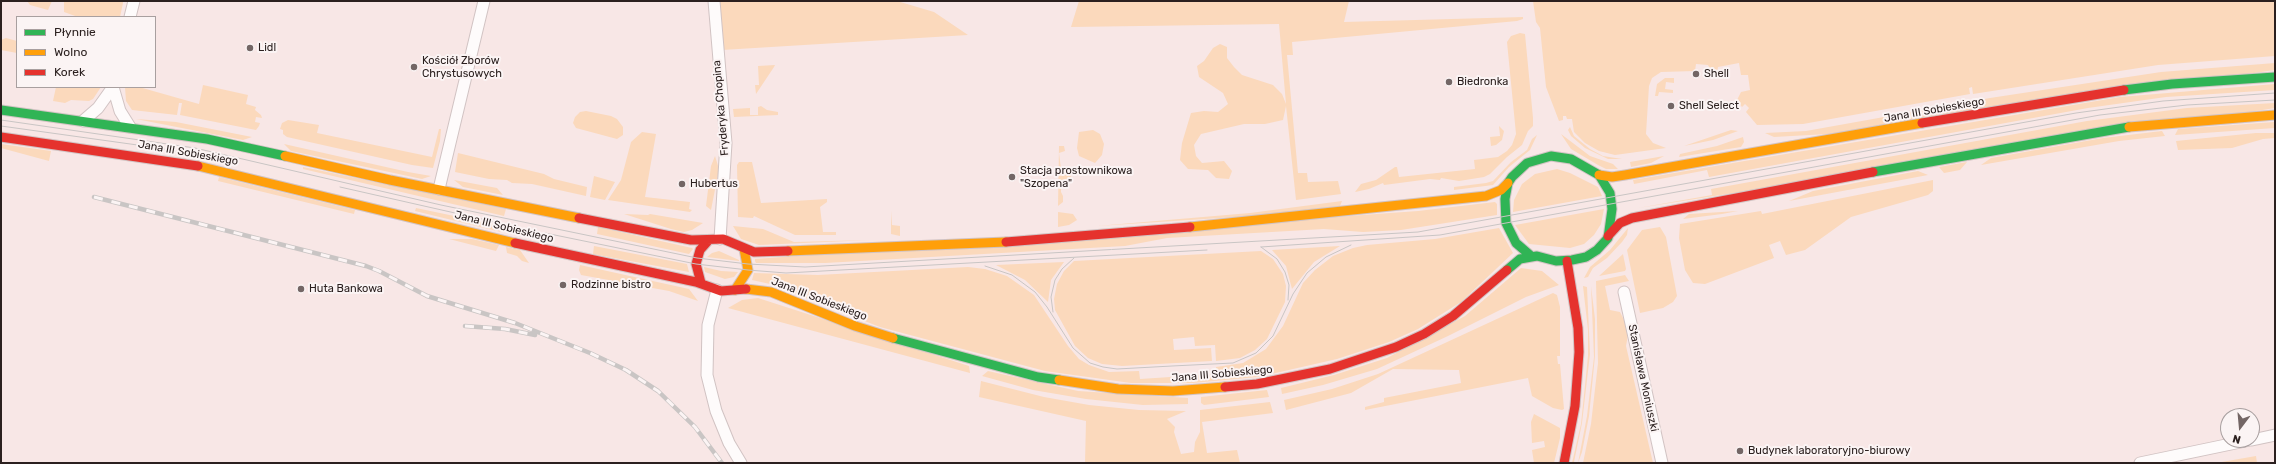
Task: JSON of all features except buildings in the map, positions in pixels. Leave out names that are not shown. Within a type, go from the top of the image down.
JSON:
[{"type":"main road","name":"Jana III Sobieskiego","points":[[1599,175],[1612,177],[1625,175],[2108,91],[2172,84],[2275,77]]},
{"type":"main road","name":"Jana III Sobieskiego","points":[[1,110],[207,139],[439,189],[691,240],[720,239],[744,249],[758,252],[924,247],[1176,229],[1343,213],[1486,196],[1502,190],[1508,183]]},
{"type":"main road","points":[[1608,238],[1612,204],[1608,189],[1599,175],[1571,159],[1551,156],[1527,163],[1516,172],[1508,183],[1504,212],[1506,223],[1516,243],[1531,256],[1567,261],[1592,254],[1601,247],[1620,224],[1632,218],[1930,161],[2121,128],[2198,120],[2275,115]]},
{"type":"main road","name":"Jana III Sobieskiego","points":[[1,137],[203,167],[544,250],[701,283],[724,292],[735,290],[755,290],[778,294],[878,334],[1038,377],[1118,389],[1200,390],[1239,387],[1291,378],[1347,364],[1396,347],[1445,321],[1480,295],[1514,263],[1531,256]]},
{"type":"main road","points":[[701,283],[696,264],[700,250],[708,240]]},
{"type":"main road","points":[[735,290],[744,280],[748,270],[748,260],[744,249]]},
{"type":"main road","points":[[1564,463],[1575,406],[1579,345],[1567,261]]},
{"type":"street","points":[[130,16],[134,1]]},
{"type":"street","points":[[439,189],[484,1]]},
{"type":"street","name":"Fryderyka Chopina","points":[[714,1],[726,143],[720,239]]},
{"type":"street","points":[[83,121],[98,108],[112,88]]},
{"type":"street","points":[[113,88],[120,111],[130,127]]},
{"type":"street","points":[[717,290],[708,325],[707,375],[716,411],[729,442],[741,463]]},
{"type":"street","name":"Stanisława Moniuszki","points":[[1624,292],[1662,463]]},
{"type":"street","points":[[2260,438],[2275,435]]},
{"type":"street","points":[[2140,463],[2220,446]]},
{"type":"shaded area","points":[[27,1],[52,1],[48,10],[30,5]]},
{"type":"shaded area","points":[[64,1],[123,1],[120,16],[75,16],[64,12]]},
{"type":"shaded area","points":[[720,1],[897,1],[934,12],[968,35],[722,50]]},
{"type":"shaded area","points":[[1079,1],[1349,1],[1344,22],[1523,17],[1523,19],[1517,21],[1292,42],[1293,55],[1287,55],[1298,173],[1307,173],[1308,182],[1338,181],[1341,194],[1296,200],[1286,106],[1283,120],[1265,124],[1244,124],[1201,134],[1194,145],[1196,156],[1202,163],[1224,161],[1232,171],[1229,179],[1216,178],[1208,170],[1188,169],[1180,160],[1182,143],[1191,113],[1204,111],[1218,112],[1228,104],[1223,93],[1199,77],[1197,66],[1204,61],[1213,48],[1220,44],[1227,47],[1227,58],[1242,75],[1273,85],[1282,94],[1286,104],[1279,24],[1071,27]]},
{"type":"shaded area","points":[[1533,1],[2275,1],[2275,56],[2158,65],[1973,94],[1972,87],[1969,88],[1970,94],[1803,124],[1757,125],[1746,112],[1749,108],[1745,104],[1742,107],[1737,100],[1741,92],[1750,90],[1748,75],[1741,75],[1739,63],[1718,67],[1717,72],[1713,74],[1708,65],[1696,64],[1695,71],[1661,72],[1652,78],[1649,86],[1646,134],[1653,143],[1666,148],[1615,155],[1599,151],[1585,143],[1574,132],[1572,119],[1567,119],[1566,116],[1563,116],[1563,120],[1559,121],[1546,87],[1540,28],[1536,22]]},
{"type":"shaded area","points":[[1520,33],[1525,34],[1533,118],[1533,126],[1528,131],[1522,145],[1490,174],[1484,177],[1459,181],[1441,178],[1440,180],[1430,179],[1384,185],[1383,183],[1369,189],[1355,192],[1361,184],[1376,180],[1395,167],[1397,167],[1399,177],[1475,169],[1474,160],[1498,157],[1507,151],[1512,145],[1516,134],[1507,42],[1511,36]]},
{"type":"shaded area","points":[[6,38],[16,41],[16,53],[1,50],[1,40]]},
{"type":"shaded area","points":[[2275,63],[2275,70],[1828,134],[1774,137],[1765,133],[1806,131],[1990,98],[2161,72]]},
{"type":"shaded area","points":[[775,65],[756,94],[755,85],[759,85],[758,66]]},
{"type":"shaded area","points":[[1665,78],[1674,78],[1674,83],[1666,82],[1665,89],[1673,90],[1673,93],[1659,92],[1658,96],[1655,96],[1657,84]]},
{"type":"shaded area","points":[[2275,84],[2275,90],[2166,97],[2088,108],[1709,177],[1707,170],[1634,184],[1633,180],[2120,97]]},
{"type":"shaded area","points":[[203,85],[248,95],[246,104],[256,107],[255,110],[261,115],[262,118],[256,117],[255,122],[260,123],[256,130],[180,115],[182,103],[179,103],[177,115],[132,110],[126,101],[125,88],[143,88],[199,104]]},
{"type":"shaded area","points":[[56,88],[100,88],[93,99],[89,101],[71,100],[65,103],[53,101]]},
{"type":"shaded area","points":[[2275,103],[2275,108],[1638,208],[1712,195],[1711,189],[2087,121],[2187,108]]},
{"type":"shaded area","points":[[761,106],[767,110],[778,112],[778,115],[734,117],[733,109],[750,108],[750,115],[758,115],[758,107]]},
{"type":"shaded area","points":[[586,111],[611,116],[617,119],[623,127],[623,135],[617,139],[576,128],[573,123],[575,117],[580,112]]},
{"type":"shaded area","points":[[136,119],[176,122],[252,137],[243,140]]},
{"type":"shaded area","points":[[288,120],[319,125],[317,133],[432,157],[439,129],[441,129],[440,141],[433,168],[412,165],[287,137],[283,134],[283,130],[280,129],[282,123]]},
{"type":"shaded area","points":[[2275,122],[2275,128],[2175,135],[2178,129]]},
{"type":"shaded area","points":[[1499,126],[1504,131],[1502,140],[1496,145],[1491,146],[1490,137],[1500,136]]},
{"type":"shaded area","points":[[1570,127],[1574,136],[1590,149],[1603,156],[1622,159],[1608,159],[1585,148],[1571,136],[1568,130]]},
{"type":"shaded area","points":[[1093,130],[1100,134],[1104,144],[1102,155],[1095,163],[1079,156],[1077,148],[1079,132]]},
{"type":"shaded area","points":[[1731,130],[1738,131],[1713,140],[1684,146]]},
{"type":"shaded area","points":[[2162,131],[2165,136],[2119,141],[1981,165],[1991,158],[2103,138]]},
{"type":"shaded area","points":[[642,132],[656,134],[645,197],[690,202],[689,209],[692,210],[690,212],[608,200],[621,180],[631,142]]},
{"type":"shaded area","points":[[2256,133],[2275,133],[2275,138],[2263,139],[2232,148],[2178,150],[2176,141]]},
{"type":"shaded area","points":[[1561,134],[1590,156],[1613,164],[1618,169],[1606,169],[1571,149]]},
{"type":"shaded area","points":[[1537,135],[1530,150],[1509,167],[1493,185],[1454,190],[1454,187],[1493,181],[1511,162],[1527,150],[1532,139]]},
{"type":"shaded area","points":[[1743,137],[1744,142],[1741,147],[1679,157],[1680,154],[1717,146]]},
{"type":"shaded area","points":[[1,144],[51,151],[49,161],[1,148]]},
{"type":"shaded area","points":[[284,144],[431,176],[422,179],[291,151]]},
{"type":"shaded area","points":[[1059,146],[1064,146],[1065,151],[1059,153],[1061,169],[1069,169],[1072,181],[1061,182],[1063,202],[1058,206]]},
{"type":"shaded area","points":[[458,153],[544,174],[554,179],[587,187],[586,196],[532,184],[512,183],[507,180],[489,179],[455,172]]},
{"type":"shaded area","points":[[715,156],[719,169],[711,210],[706,206],[711,166]]},
{"type":"shaded area","points":[[1664,156],[1651,163],[1631,167],[1630,162]]},
{"type":"shaded area","points":[[739,162],[752,162],[761,203],[827,199],[827,202],[820,207],[823,232],[836,232],[836,235],[795,235],[754,216],[753,218],[738,217],[737,165]]},
{"type":"shaded area","points":[[1967,162],[1960,170],[1944,173],[1939,167]]},
{"type":"shaded area","points":[[303,167],[506,209],[504,216],[303,169]]},
{"type":"shaded area","points":[[1557,169],[1570,173],[1598,187],[1602,196],[1513,212],[1514,200],[1522,184],[1535,174]]},
{"type":"shaded area","points":[[1918,171],[1928,175],[1789,201],[1813,191]]},
{"type":"shaded area","points":[[594,176],[615,182],[605,200],[590,197]]},
{"type":"shaded area","points":[[219,177],[355,210],[354,214],[218,181]]},
{"type":"shaded area","points":[[454,180],[497,188],[503,195],[463,187]]},
{"type":"shaded area","points":[[1933,180],[1933,191],[1928,195],[1851,217],[1805,250],[1786,255],[1780,241],[1769,245],[1774,258],[1705,284],[1693,283],[1685,270],[1679,238],[1680,224],[1761,211],[1762,214]]},
{"type":"shaded area","points":[[1342,201],[1340,206],[1251,216],[1097,226],[1250,213]]},
{"type":"shaded area","points":[[1495,202],[1497,204],[1497,215],[1401,230],[1363,232],[1324,229],[1167,238],[1125,246],[825,263],[756,263],[755,261],[755,259],[1418,211]]},
{"type":"shaded area","points":[[416,208],[502,226],[501,232],[415,211]]},
{"type":"shaded area","points":[[1604,209],[1601,224],[1594,235],[1584,244],[1570,248],[1529,244],[1515,225]]},
{"type":"shaded area","points":[[891,211],[892,225],[900,226],[900,236],[891,234]]},
{"type":"shaded area","points":[[1738,211],[1722,214],[1683,219],[1689,214]]},
{"type":"shaded area","points":[[1058,212],[1073,214],[1077,220],[1069,225],[1058,227]]},
{"type":"shaded area","points":[[624,214],[650,214],[703,223],[692,230],[684,232]]},
{"type":"shaded area","points":[[733,226],[763,229],[794,242],[870,240],[759,245],[741,239]]},
{"type":"shaded area","points":[[598,227],[693,249],[689,254],[597,234]]},
{"type":"shaded area","points":[[1660,227],[1666,237],[1677,296],[1673,302],[1663,308],[1640,313],[1627,250],[1642,230]]},
{"type":"shaded area","points":[[1499,228],[1513,253],[1461,302],[1418,329],[1389,342],[1337,359],[1258,377],[1193,383],[1131,383],[1045,371],[880,327],[770,284],[752,280],[754,273],[818,275],[968,267],[985,269],[1007,276],[1034,295],[1068,346],[1079,359],[1089,365],[1109,372],[1139,371],[1140,379],[1216,374],[1216,367],[1243,363],[1266,349],[1283,326],[1303,283],[1315,270],[1333,256],[1353,248],[1367,245],[1435,239]]},
{"type":"shaded area","points":[[1628,228],[1627,235],[1622,242],[1607,258],[1593,268],[1588,277],[1584,278],[1590,267],[1610,250]]},
{"type":"shaded area","points":[[449,239],[472,239],[499,245],[496,251]]},
{"type":"shaded area","points":[[594,246],[687,264],[689,272],[593,254]]},
{"type":"shaded area","points":[[1340,246],[1314,262],[1292,289],[1286,266],[1272,250]]},
{"type":"shaded area","points":[[506,247],[520,250],[529,263],[522,261],[517,256],[507,253]]},
{"type":"shaded area","points":[[719,251],[739,261],[707,257],[712,253]]},
{"type":"shaded area","points":[[1261,251],[1273,259],[1283,274],[1286,286],[1285,302],[1267,339],[1255,350],[1240,358],[1216,361],[1215,345],[1195,346],[1194,337],[1173,339],[1174,350],[1211,348],[1212,361],[1122,366],[1102,364],[1088,358],[1075,346],[1055,310],[1054,299],[1057,284],[1064,271],[1074,261]]},
{"type":"shaded area","points":[[1623,254],[1626,269],[1625,271],[1599,276]]},
{"type":"shaded area","points":[[1064,262],[1051,280],[1048,302],[1025,280],[996,265]]},
{"type":"shaded area","points":[[580,265],[689,289],[698,301],[669,291],[581,275],[579,270]]},
{"type":"shaded area","points":[[704,267],[721,271],[738,272],[734,277],[725,279],[705,272]]},
{"type":"shaded area","points":[[1521,268],[1542,271],[1559,285],[1526,297],[1377,369],[1323,385],[1282,394],[1281,388],[1334,375],[1387,358],[1465,316]]},
{"type":"shaded area","points":[[1625,275],[1629,281],[1605,286],[1610,310],[1620,312],[1624,320],[1628,335],[1626,346],[1653,463],[1583,463],[1591,424],[1598,363],[1596,281]]},
{"type":"shaded area","points":[[1583,286],[1587,287],[1590,354],[1582,423],[1574,462],[1572,463],[1581,424],[1588,356],[1588,330]]},
{"type":"shaded area","points":[[1591,286],[1595,319],[1595,356],[1589,416],[1582,452],[1578,463],[1587,416],[1594,357]]},
{"type":"shaded area","points":[[1553,293],[1557,295],[1560,307],[1560,356],[1557,356],[1558,364],[1560,364],[1564,409],[1562,410],[1553,408],[1532,396],[1528,378],[1365,410],[1365,407],[1384,402],[1384,398],[1461,383],[1459,370],[1393,369],[1351,393],[1286,410],[1284,400],[1332,389],[1378,374]]},
{"type":"shaded area","points":[[758,298],[969,366],[970,373],[728,308],[742,300]]},
{"type":"shaded area","points":[[988,371],[1078,391],[1188,398],[1188,404],[1143,405],[1086,399],[1033,390],[982,376]]},
{"type":"shaded area","points":[[981,381],[1044,397],[1089,405],[1139,410],[1186,411],[1167,419],[1175,427],[1174,432],[1181,454],[1194,452],[1195,442],[1200,432],[1200,410],[1270,402],[1273,413],[1202,422],[1207,453],[1237,450],[1240,463],[1085,463],[1086,421],[979,397]]},
{"type":"shaded area","points":[[1267,390],[1269,397],[1204,405],[1201,403],[1201,397]]},
{"type":"shaded area","points":[[1534,414],[1560,428],[1560,438],[1554,463],[1534,463],[1532,450],[1545,447],[1544,441],[1532,443],[1531,422]]},
{"type":"shaded area","points":[[2256,456],[2257,463],[2216,463]]},
{"type":"tram line","points":[[1,120],[195,148],[441,205],[697,258],[748,264],[805,267],[1418,232],[2076,113],[2163,101],[2275,93]]},
{"type":"tram line","points":[[1261,247],[1440,235],[2100,115],[2187,105],[2275,100]]},
{"type":"tram line","points":[[1,126],[159,148],[235,163]]},
{"type":"tram line","points":[[340,187],[508,225]]},
{"type":"tram line","points":[[545,233],[696,264],[786,273],[1207,250]]},
{"type":"tram line","points":[[985,266],[1012,275],[1035,292],[1047,307],[1073,348],[1090,363],[1117,369],[1233,363],[1256,353],[1273,336],[1293,294],[1307,273],[1326,257],[1351,245]]},
{"type":"tram line","points":[[1261,247],[1277,259],[1285,272],[1289,285],[1288,300]]},
{"type":"tram line","points":[[1053,312],[1051,297],[1055,280],[1062,269],[1074,258]]},
{"type":"railway","points":[[94,197],[366,266],[379,271],[427,296],[515,323],[590,353],[626,370],[658,391],[695,427],[722,463]]},
{"type":"railway","points":[[465,326],[505,329],[535,335]]},
{"type":"traffic: fast","points":[[2124,90],[2172,84],[2275,77]]},
{"type":"traffic: fast","points":[[1,110],[207,139],[285,156]]},
{"type":"traffic: fast","points":[[1873,172],[2129,127]]},
{"type":"traffic: fast","points":[[1507,270],[1520,259],[1537,256],[1556,261],[1572,260],[1586,257],[1597,250],[1608,238],[1612,209],[1610,193],[1599,175],[1571,159],[1551,156],[1527,163],[1512,177],[1508,183],[1505,199],[1506,223],[1516,243],[1531,256]]},
{"type":"traffic: fast","points":[[893,338],[1038,377],[1059,380]]},
{"type":"traffic: slow","points":[[2129,127],[2275,115]]},
{"type":"traffic: slow","points":[[1599,175],[1612,177],[1625,175],[1922,123]]},
{"type":"traffic: slow","points":[[285,156],[390,180],[579,218]]},
{"type":"traffic: slow","points":[[198,166],[515,243]]},
{"type":"traffic: slow","points":[[1190,227],[1486,196],[1501,190],[1508,183]]},
{"type":"traffic: slow","points":[[788,251],[1006,242]]},
{"type":"traffic: slow","points":[[735,290],[748,270],[744,249]]},
{"type":"traffic: slow","points":[[746,289],[771,292],[855,326],[893,338]]},
{"type":"traffic: slow","points":[[1059,380],[1118,389],[1173,391],[1225,387]]},
{"type":"traffic: jam","points":[[1922,123],[2124,90]]},
{"type":"traffic: jam","points":[[1,137],[198,166]]},
{"type":"traffic: jam","points":[[1608,236],[1620,223],[1632,218],[1873,172]]},
{"type":"traffic: jam","points":[[579,218],[691,240],[723,239],[754,252],[788,251]]},
{"type":"traffic: jam","points":[[1006,242],[1190,227]]},
{"type":"traffic: jam","points":[[701,283],[696,264],[700,250],[708,241]]},
{"type":"traffic: jam","points":[[515,243],[696,282],[721,291],[746,289]]},
{"type":"traffic: jam","points":[[1564,463],[1575,406],[1579,352],[1578,328],[1567,261]]},
{"type":"traffic: jam","points":[[1225,387],[1257,384],[1330,369],[1396,347],[1424,334],[1453,316],[1507,270]]},
{"type":"place","name":"Lidl","points":[[250,48]]},
{"type":"place","name":"Kościół Zborów Chrystusowych","points":[[414,67]]},
{"type":"place","name":"Shell","points":[[1696,74]]},
{"type":"place","name":"Biedronka","points":[[1449,82]]},
{"type":"place","name":"Shell Select","points":[[1671,106]]},
{"type":"place","name":"Stacja prostownikowa \"Szopena\"","points":[[1012,177]]},
{"type":"place","name":"Hubertus","points":[[682,184]]},
{"type":"place","name":"Rodzinne bistro","points":[[563,285]]},
{"type":"place","name":"Huta Bankowa","points":[[301,289]]},
{"type":"place","name":"Budynek laboratoryjno-biurowy","points":[[1740,451]]}]
